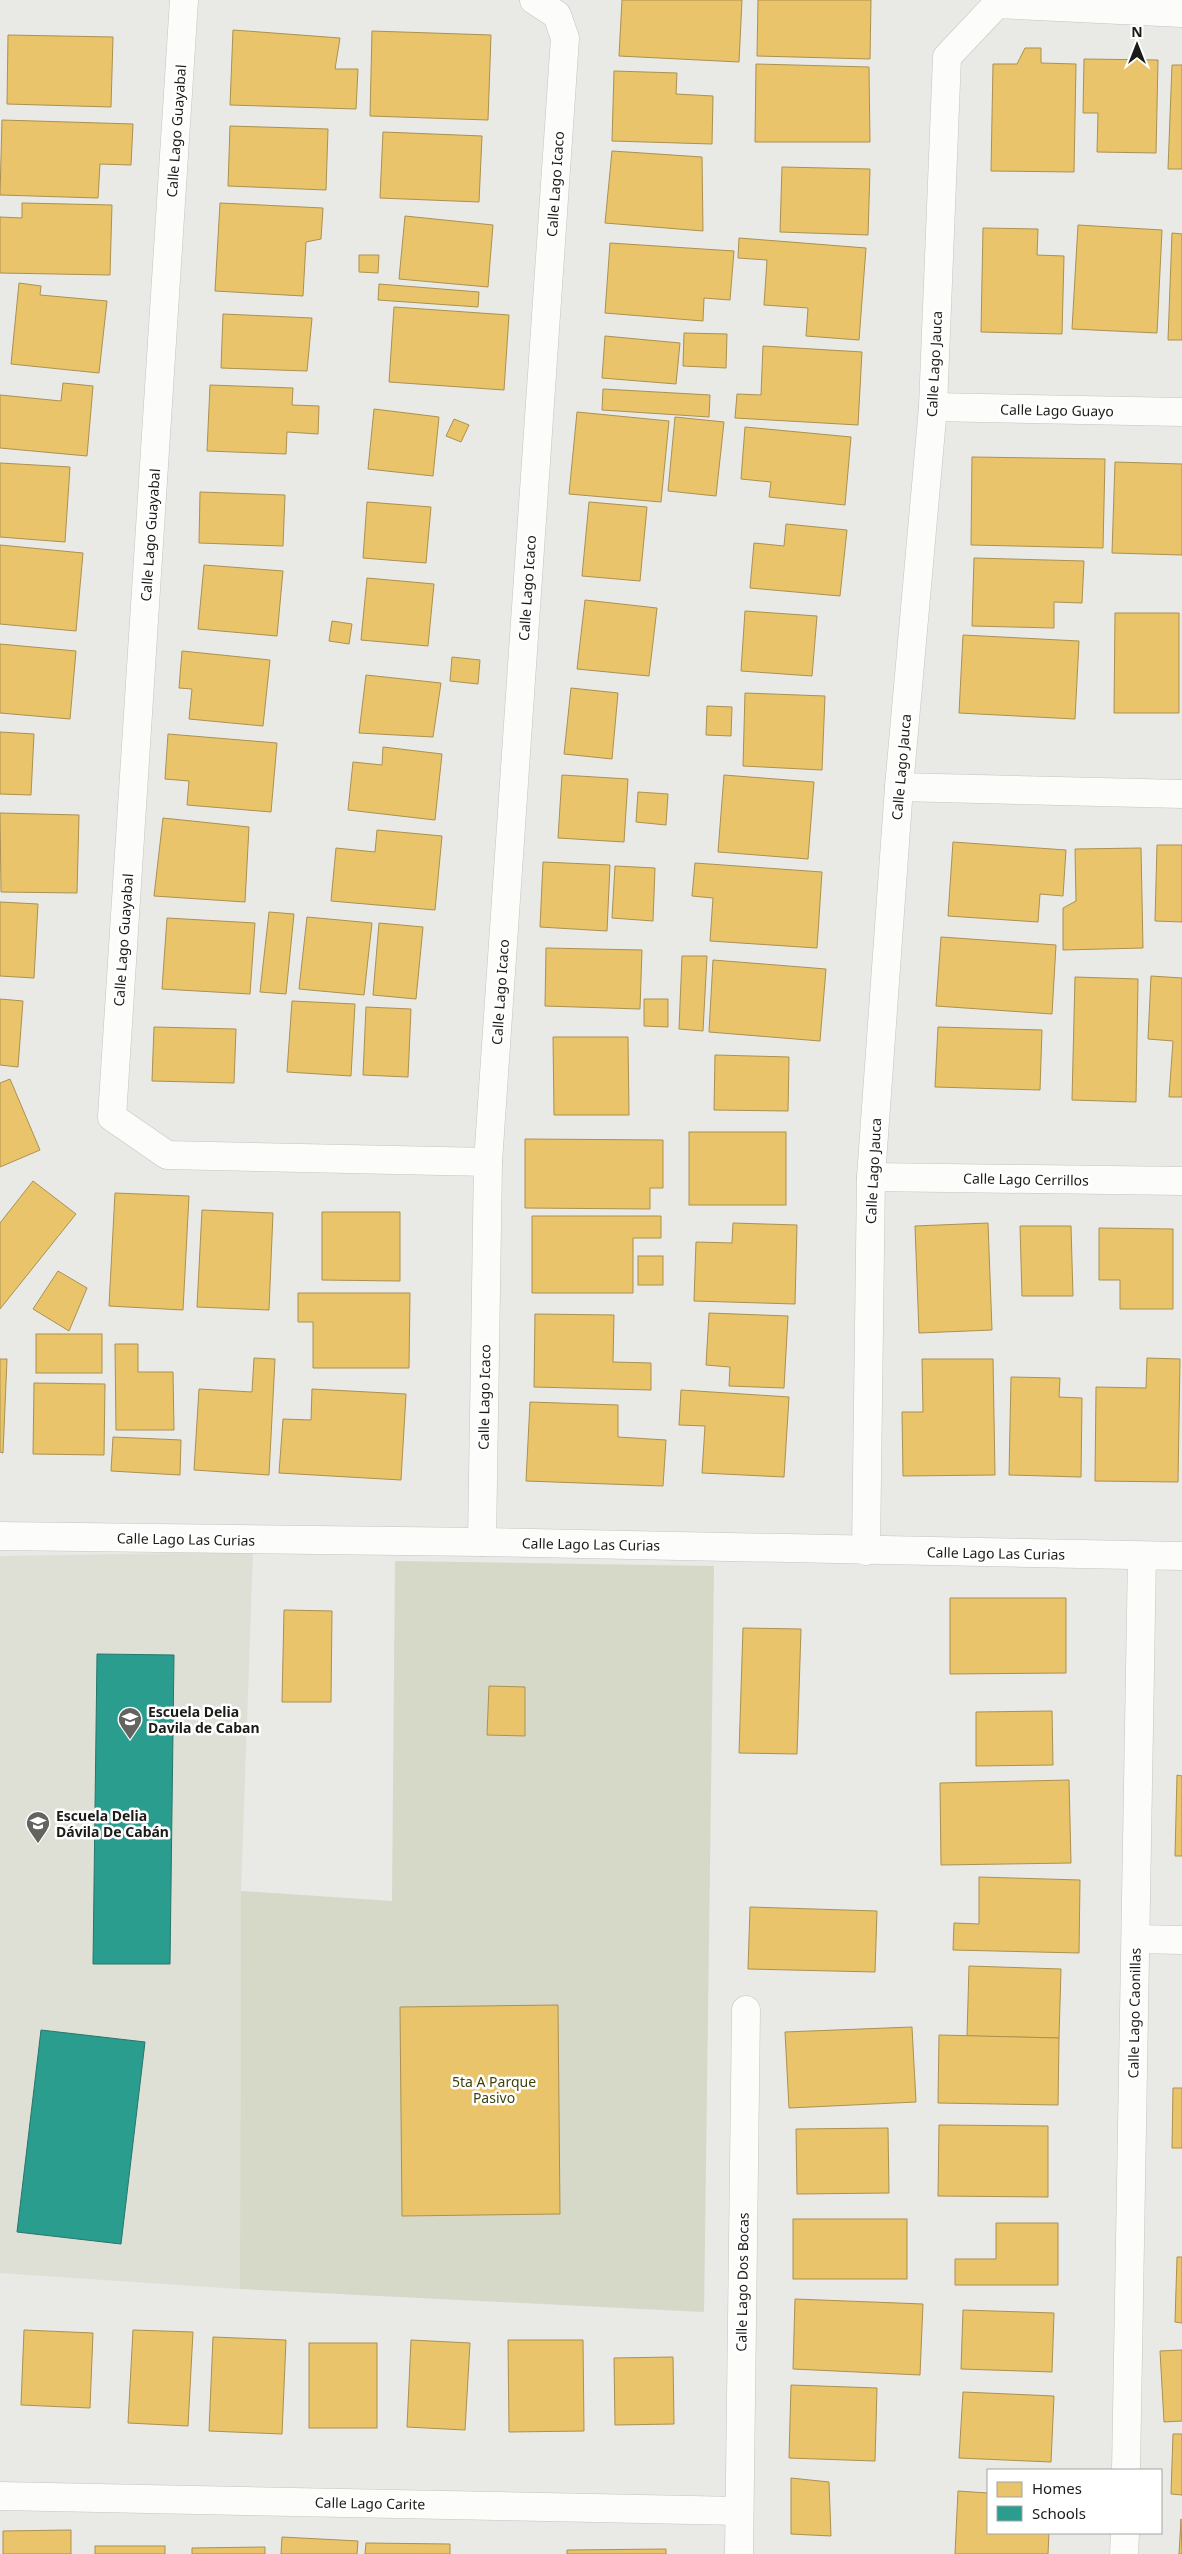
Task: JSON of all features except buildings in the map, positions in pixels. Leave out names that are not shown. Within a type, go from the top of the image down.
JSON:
[{"type":"street","name":"Calle Lago Guayabal","points":[[184,0],[112,1118],[167,1155],[488,1162]]},
{"type":"street","name":"Calle Lago Icaco","points":[[482,1542],[488,1162],[565,38],[557,15],[534,0]]},
{"type":"street","name":"Calle Lago Jauca","points":[[866,1551],[870,1177],[899,787],[933,407],[947,57],[997,4],[1182,13]]},
{"type":"street","name":"Calle Lago Guayo","points":[[933,407],[1182,412]]},
{"type":"street","points":[[899,787],[1182,794]]},
{"type":"street","name":"Calle Lago Cerrillos","points":[[870,1177],[1182,1180]]},
{"type":"street","name":"Calle Lago Las Curias","points":[[0,1536],[482,1542],[1182,1556]]},
{"type":"street","name":"Calle Lago Caonillas","points":[[1126,2469],[1142,1556]]},
{"type":"street","points":[[1136,1939],[1182,1940]]},
{"type":"street","name":"Calle Lago Dos Bocas","points":[[739,2554],[746,2010]]},
{"type":"street","name":"Calle Lago Carite","points":[[0,2496],[739,2511]]},
{"type":"street","points":[[1124,2554],[1125,2534]]},
{"type":"shaded area","points":[[253,1552],[241,1891],[240,2289],[0,2273],[0,1556]]},
{"type":"green space","name":"5ta A Parque Pasivo","points":[[395,1561],[714,1566],[704,2312],[240,2289],[241,1891],[392,1901]]},
{"type":"place","name":"Escuela Delia Davila de Caban","points":[[130,1740]]},
{"type":"place","name":"Escuela Delia Dávila De Cabán","points":[[38,1844]]}]
